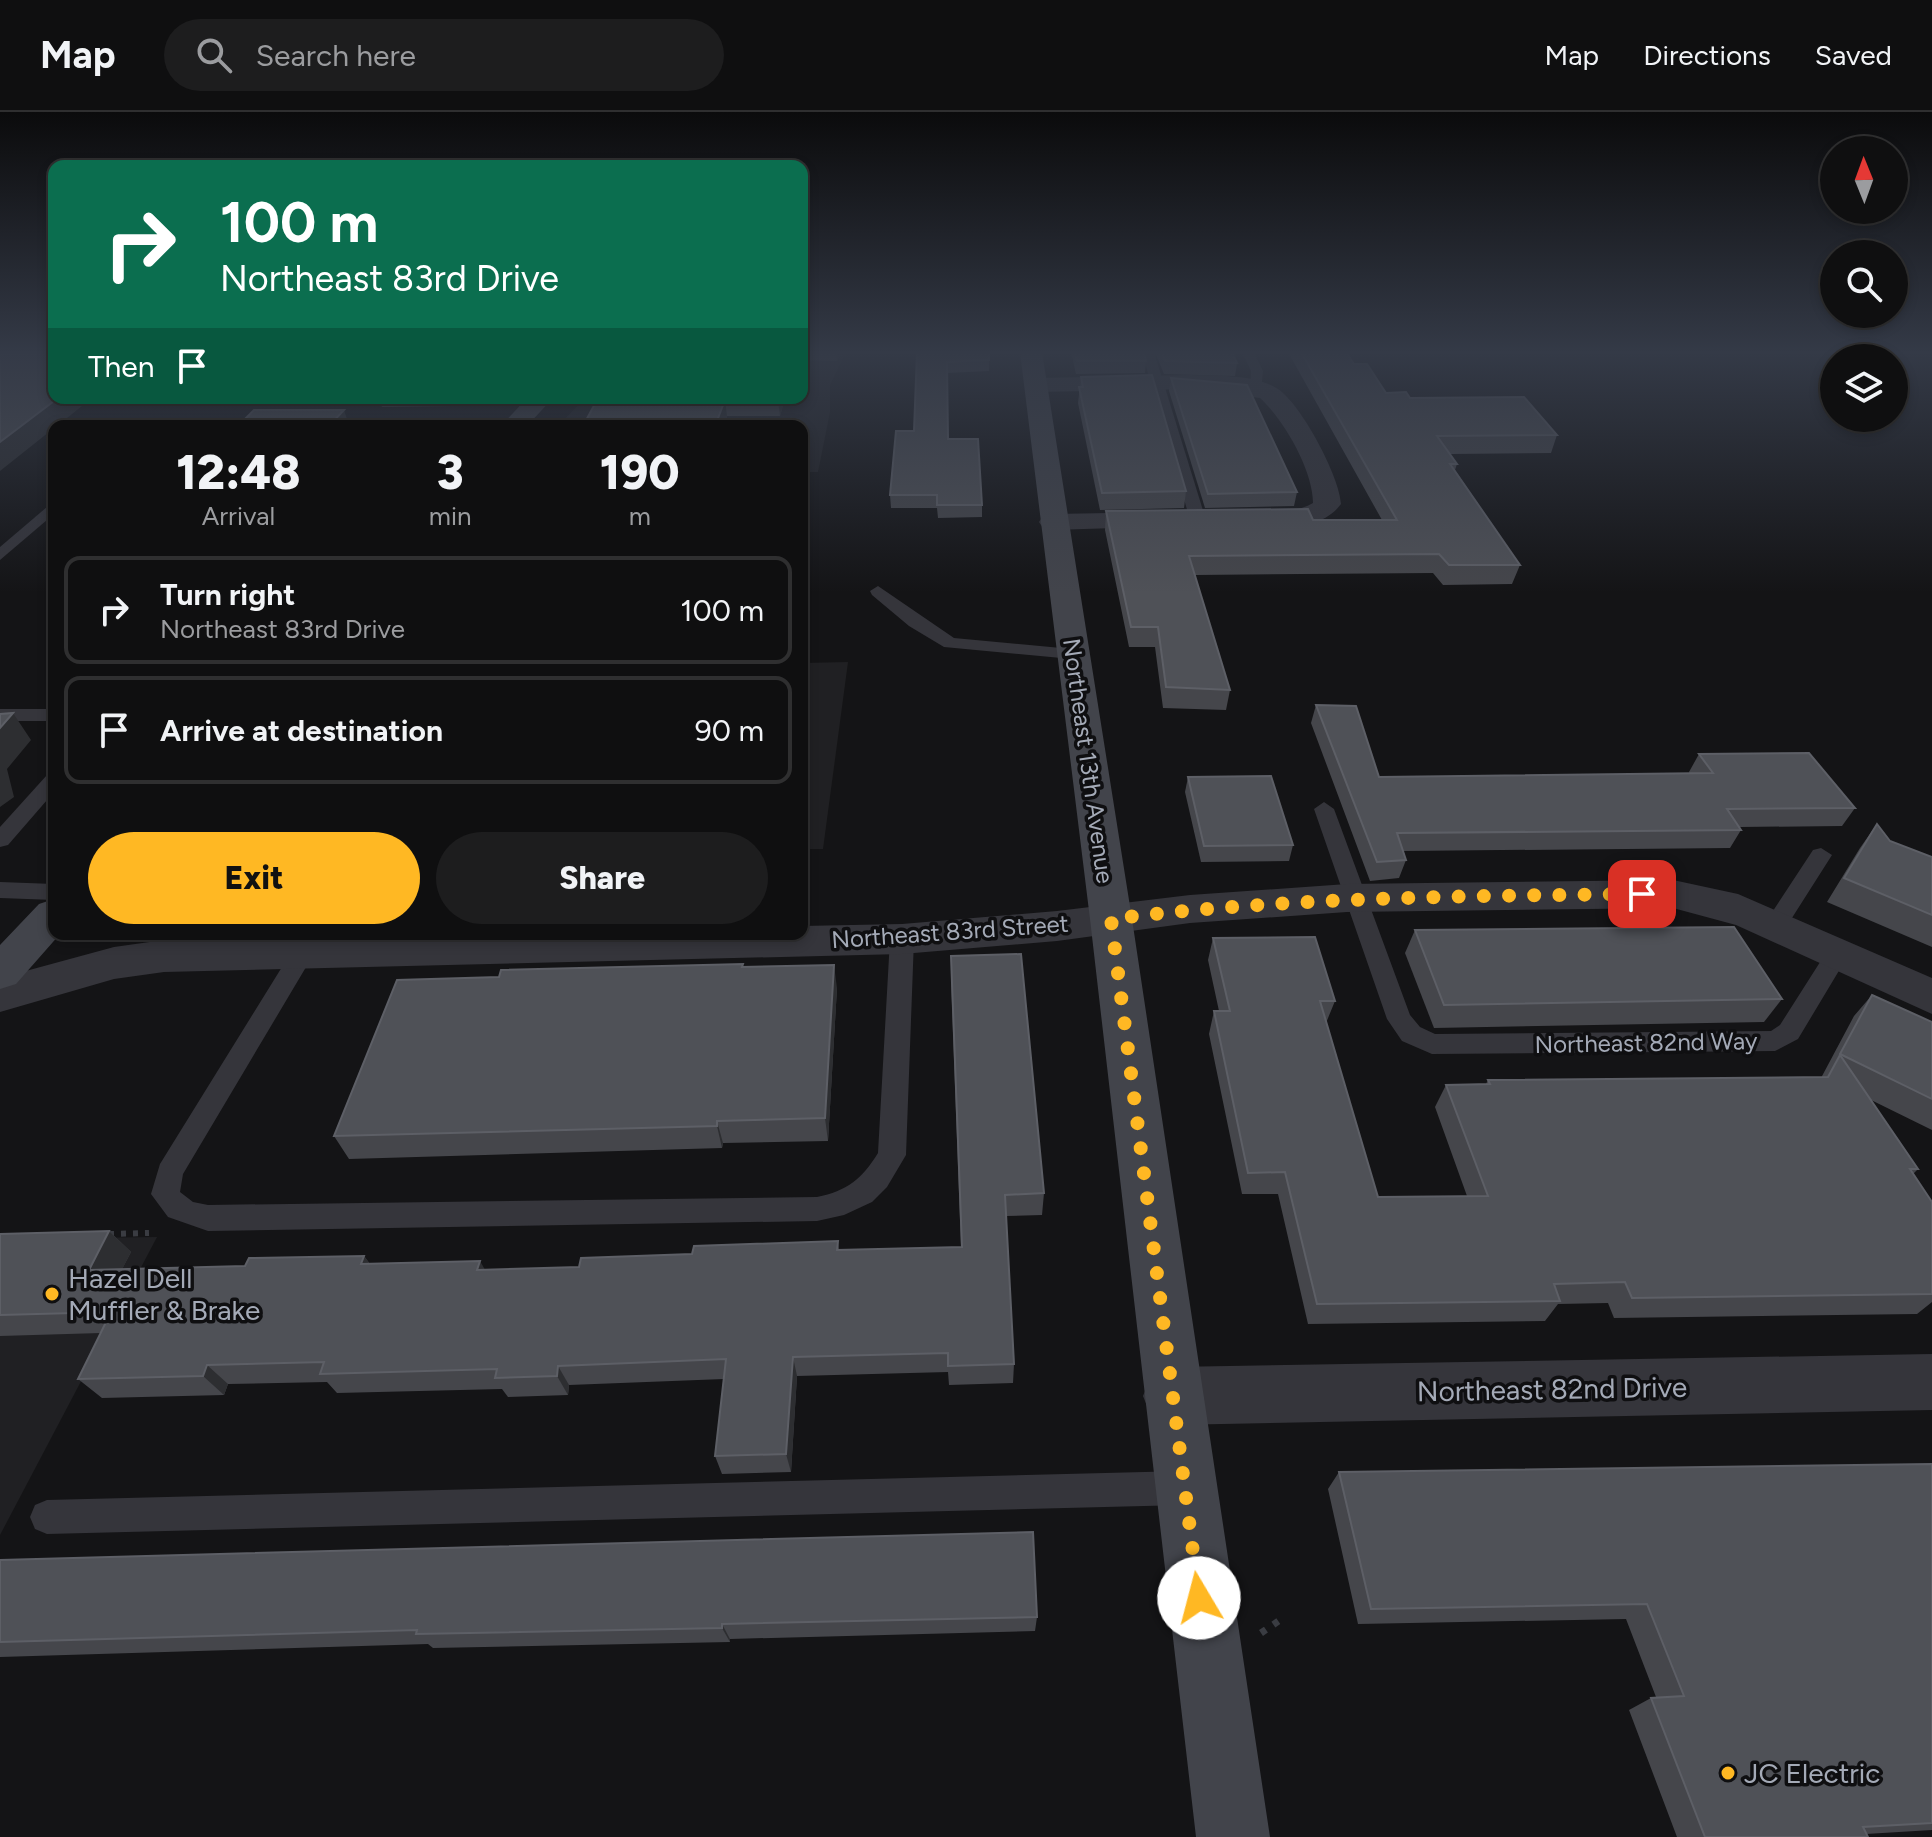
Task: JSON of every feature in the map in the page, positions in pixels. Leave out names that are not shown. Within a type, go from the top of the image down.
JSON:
[{"type":"street","name":"Northeast 13th Avenue","points":[[1041,432],[1111,919],[1184,1488],[1233,1837]]},
{"type":"street","points":[[1053,522],[1285,518],[1320,512],[1327,505],[1328,495],[1297,432]]},
{"type":"street","name":"Northeast 83rd Street","points":[[0,995],[114,963],[148,945],[303,952],[902,939],[1190,909],[1356,898],[1673,894],[1723,904],[1932,997]]},
{"type":"street","points":[[0,973],[48,921]]},
{"type":"street","name":"Northeast 82nd Drive","points":[[1172,1396],[1932,1382]]},
{"type":"lane","points":[[1172,432],[1198,520]]},
{"type":"lane","points":[[0,555],[8,540],[48,510]]},
{"type":"lane","points":[[878,591],[915,622],[950,643],[1072,654]]},
{"type":"lane","points":[[0,715],[48,715]]},
{"type":"lane","points":[[0,840],[48,786]]},
{"type":"lane","points":[[1324,809],[1356,898]]},
{"type":"lane","points":[[1775,926],[1821,855]]},
{"type":"lane","points":[[0,890],[48,892]]},
{"type":"lane","name":"Northeast 82nd Way","points":[[1356,898],[1399,1019],[1411,1034],[1432,1044],[1449,1046],[1775,1041],[1789,1032],[1837,954]]},
{"type":"lane","points":[[303,952],[170,1172],[165,1194],[172,1206],[187,1214],[208,1218],[817,1209],[851,1204],[878,1178],[892,1155],[902,939]]},
{"type":"lane","points":[[47,1517],[1184,1488]]},
{"type":"path","points":[[109,1234],[149,1233]]},
{"type":"shaded area","points":[[808,432],[826,432],[818,472],[808,472]]},
{"type":"shaded area","points":[[848,662],[823,849],[808,849],[808,663]]},
{"type":"shaded area","points":[[157,1237],[0,1535],[0,1239]]},
{"type":"building","points":[[0,432],[13,432],[0,442]]},
{"type":"building","points":[[896,432],[948,432],[948,439],[978,439],[982,505],[937,505],[937,495],[890,495]]},
{"type":"building","points":[[1089,432],[1169,432],[1186,491],[1102,493]]},
{"type":"building","points":[[1188,432],[1269,432],[1297,492],[1208,494]]},
{"type":"building","points":[[1347,432],[1555,432],[1557,435],[1437,436],[1457,464],[1450,464],[1520,565],[1449,565],[1439,554],[1189,556],[1230,690],[1166,687],[1158,627],[1131,627],[1106,511],[1308,509],[1313,520],[1397,520]]},
{"type":"building","points":[[1316,705],[1356,706],[1379,777],[1713,773],[1699,754],[1809,753],[1855,808],[1727,809],[1741,830],[1397,833],[1406,860],[1377,862]]},
{"type":"building","points":[[13,713],[0,728],[0,714]]},
{"type":"building","points":[[1271,776],[1293,845],[1204,846],[1188,777]]},
{"type":"building","points":[[1877,824],[1890,841],[1932,857],[1932,915],[1844,878]]},
{"type":"building","points":[[1734,927],[1782,999],[1444,1005],[1415,930]]},
{"type":"building","points":[[1315,937],[1335,1001],[1320,1001],[1378,1197],[1488,1196],[1446,1085],[1490,1084],[1488,1080],[1828,1077],[1840,1055],[1918,1169],[1910,1169],[1932,1202],[1932,1294],[1632,1298],[1625,1282],[1554,1284],[1560,1301],[1317,1304],[1285,1172],[1248,1173],[1214,1011],[1230,1011],[1213,938]]},
{"type":"building","points":[[1021,954],[1044,1193],[1005,1195],[1014,1364],[948,1366],[948,1353],[793,1357],[786,1454],[715,1456],[726,1359],[558,1366],[557,1376],[495,1378],[497,1369],[320,1374],[324,1362],[207,1365],[203,1376],[78,1379],[111,1312],[0,1315],[0,1234],[109,1231],[89,1270],[245,1266],[249,1258],[364,1256],[361,1264],[480,1261],[477,1270],[579,1267],[581,1258],[692,1254],[694,1246],[838,1241],[837,1250],[962,1247],[951,956]]},
{"type":"building","points":[[743,964],[742,967],[834,965],[825,1118],[717,1121],[717,1126],[334,1136],[397,980],[499,977],[501,970]]},
{"type":"building","points":[[1872,995],[1932,1022],[1932,1099],[1840,1054]]},
{"type":"building","points":[[1932,1464],[1932,1823],[1863,1827],[1868,1837],[1705,1837],[1651,1698],[1684,1696],[1647,1604],[1371,1609],[1339,1472]]},
{"type":"building","points":[[1033,1532],[1037,1617],[722,1624],[722,1628],[416,1634],[417,1630],[0,1642],[0,1560]]},
{"type":"place","name":"Hazel Dell Muffler & Brake","points":[[52,1294]]},
{"type":"place","name":"JC Electric","points":[[1728,1773]]},
{"type":"route","points":[[1199,1598],[1111,919],[1190,909],[1347,898],[1642,894]]}]
